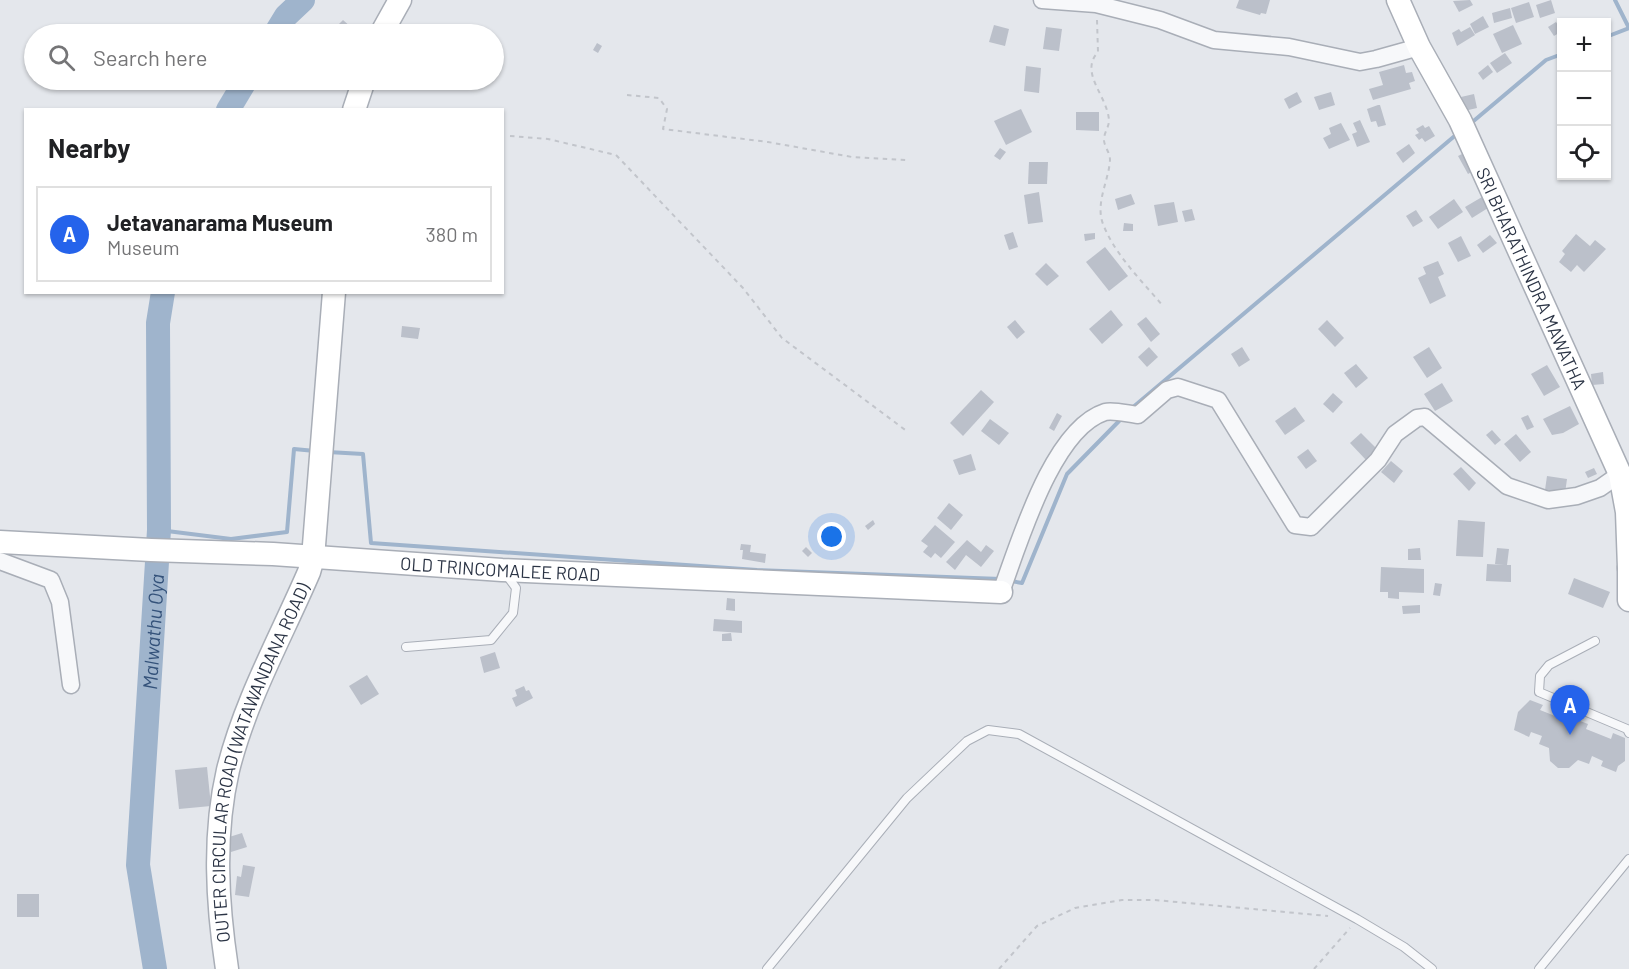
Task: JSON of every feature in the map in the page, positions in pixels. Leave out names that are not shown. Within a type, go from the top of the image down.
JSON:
[{"type":"main road","points":[[387,24],[400,0]]},
{"type":"main road","name":"SRI BHARATHINDRA MAWATHA","points":[[1398,0],[1419,46],[1460,120],[1620,474],[1627,512],[1629,600]]},
{"type":"main road","points":[[355,108],[361,90]]},
{"type":"main road","name":"OUTER CIRCULAR ROAD (WATAWANDANA ROAD)","points":[[227,969],[221,930],[218,863],[228,772],[240,732],[313,558],[334,294]]},
{"type":"main road","name":"OLD TRINCOMALEE ROAD","points":[[0,542],[273,554],[502,570],[1001,592]]},
{"type":"street","points":[[1042,0],[1096,4],[1160,20],[1214,40],[1289,47],[1360,62],[1419,46]]},
{"type":"street","points":[[1001,592],[1037,494],[1066,445],[1084,425],[1107,412],[1138,414],[1167,390],[1178,387],[1218,400],[1295,525],[1311,527],[1378,460],[1395,434],[1418,418],[1425,417],[1507,486],[1548,500],[1577,496],[1599,488],[1620,474]]},
{"type":"street","points":[[0,561],[51,580],[60,602],[71,685]]},
{"type":"lane","points":[[406,647],[491,640],[513,613],[516,588],[502,570]]},
{"type":"lane","points":[[1595,640],[1549,665],[1540,676],[1539,692],[1627,729],[1629,733]]},
{"type":"lane","points":[[767,969],[907,798],[967,741],[988,730],[1019,734],[1357,919],[1404,947],[1432,969]]},
{"type":"lane","points":[[1539,969],[1629,859]]},
{"type":"path","points":[[1096,4],[1098,52],[1091,60],[1090,69],[1108,111],[1109,124],[1104,139],[1110,158],[1101,208],[1102,223],[1121,256],[1163,306]]},
{"type":"path","points":[[627,95],[659,98],[667,109],[663,129],[768,142],[852,157],[907,160]]},
{"type":"path","points":[[510,136],[548,139],[616,155],[743,288],[783,338],[908,432]]},
{"type":"path","points":[[999,969],[1036,926],[1076,908],[1122,900],[1155,900],[1357,919]]},
{"type":"path","points":[[1314,969],[1357,919]]},
{"type":"building","points":[[1239,0],[1270,0],[1266,14],[1261,13],[1260,15],[1236,8]]},
{"type":"building","points":[[1470,0],[1473,5],[1459,12],[1453,1]]},
{"type":"building","points":[[1551,0],[1555,13],[1540,18],[1536,5]]},
{"type":"building","points":[[1529,2],[1534,17],[1516,23],[1511,8]]},
{"type":"building","points":[[1510,8],[1512,18],[1494,23],[1492,13]]},
{"type":"building","points":[[1483,16],[1489,27],[1475,34],[1470,24]]},
{"type":"building","points":[[1556,22],[1557,34],[1554,36],[1548,27]]},
{"type":"building","points":[[994,25],[1009,29],[1005,46],[989,42]]},
{"type":"building","points":[[1513,25],[1522,44],[1502,53],[1493,34]]},
{"type":"building","points":[[1046,27],[1062,29],[1059,51],[1043,49]]},
{"type":"building","points":[[1470,27],[1475,35],[1457,46],[1452,33],[1459,29],[1461,32]]},
{"type":"building","points":[[597,43],[602,46],[598,53],[593,50]]},
{"type":"building","points":[[1505,53],[1512,63],[1497,73],[1490,63]]},
{"type":"building","points":[[1404,65],[1406,73],[1412,72],[1415,81],[1409,83],[1411,89],[1373,100],[1369,89],[1383,85],[1379,72]]},
{"type":"building","points":[[1488,65],[1493,72],[1483,80],[1478,73]]},
{"type":"building","points":[[1026,66],[1041,68],[1039,93],[1024,91]]},
{"type":"building","points":[[1297,92],[1302,102],[1289,109],[1284,99]]},
{"type":"building","points":[[1331,92],[1335,105],[1319,110],[1314,97]]},
{"type":"building","points":[[1474,94],[1477,108],[1464,111],[1461,97]]},
{"type":"building","points":[[1380,105],[1386,125],[1378,127],[1376,121],[1371,122],[1367,109]]},
{"type":"building","points":[[1021,109],[1032,132],[1006,145],[994,121]]},
{"type":"building","points":[[1076,112],[1099,112],[1099,131],[1076,130]]},
{"type":"building","points":[[1360,120],[1370,142],[1357,147],[1352,134],[1357,132],[1353,123]]},
{"type":"building","points":[[1341,123],[1350,140],[1329,149],[1323,138],[1331,134],[1329,128]]},
{"type":"building","points":[[1423,125],[1425,128],[1429,126],[1435,136],[1425,142],[1422,138],[1419,140],[1415,135],[1419,133],[1416,129]]},
{"type":"building","points":[[1409,144],[1415,153],[1403,163],[1396,153]]},
{"type":"building","points":[[1000,148],[1006,152],[1000,160],[994,156]]},
{"type":"building","points":[[1466,152],[1475,170],[1468,174],[1458,156]]},
{"type":"building","points":[[1029,162],[1048,162],[1047,184],[1028,184]]},
{"type":"building","points":[[1039,192],[1043,222],[1028,224],[1024,195]]},
{"type":"building","points":[[1131,194],[1135,204],[1118,210],[1115,199]]},
{"type":"building","points":[[1482,197],[1488,208],[1472,218],[1465,207]]},
{"type":"building","points":[[1454,199],[1463,212],[1438,229],[1429,217]]},
{"type":"building","points":[[1174,202],[1178,222],[1158,226],[1154,205]]},
{"type":"building","points":[[1192,209],[1195,220],[1185,222],[1182,211]]},
{"type":"building","points":[[1416,210],[1423,221],[1413,227],[1406,216]]},
{"type":"building","points":[[1124,223],[1133,224],[1133,231],[1123,231]]},
{"type":"building","points":[[1013,232],[1018,247],[1009,250],[1004,235]]},
{"type":"building","points":[[1095,233],[1095,239],[1085,241],[1084,234]]},
{"type":"building","points":[[1576,234],[1590,246],[1595,240],[1606,249],[1584,272],[1577,265],[1571,272],[1559,262],[1565,254],[1562,251]]},
{"type":"building","points":[[1490,235],[1497,243],[1483,253],[1477,245]]},
{"type":"building","points":[[1461,236],[1471,256],[1458,262],[1448,243]]},
{"type":"building","points":[[1105,247],[1128,276],[1109,291],[1086,262]]},
{"type":"building","points":[[1438,261],[1444,274],[1438,277],[1446,296],[1430,304],[1418,278],[1426,274],[1423,267]]},
{"type":"building","points":[[1046,263],[1059,276],[1047,286],[1035,274]]},
{"type":"building","points":[[1111,310],[1123,325],[1102,344],[1089,329]]},
{"type":"building","points":[[1146,317],[1160,334],[1151,342],[1137,324]]},
{"type":"building","points":[[1015,320],[1025,332],[1017,339],[1007,327]]},
{"type":"building","points":[[1327,320],[1344,338],[1335,347],[1318,329]]},
{"type":"building","points":[[402,326],[420,328],[418,339],[401,337]]},
{"type":"building","points":[[1149,347],[1158,357],[1147,367],[1138,357]]},
{"type":"building","points":[[1242,347],[1250,360],[1239,367],[1231,354]]},
{"type":"building","points":[[1429,347],[1442,368],[1427,378],[1413,357]]},
{"type":"building","points":[[1356,364],[1368,378],[1356,388],[1344,373]]},
{"type":"building","points":[[1547,365],[1560,387],[1544,396],[1531,374]]},
{"type":"building","points":[[1603,372],[1604,384],[1592,385],[1591,374]]},
{"type":"building","points":[[1442,383],[1453,401],[1435,411],[1424,394]]},
{"type":"building","points":[[981,390],[994,402],[963,436],[950,423]]},
{"type":"building","points":[[1333,393],[1343,402],[1333,413],[1323,404]]},
{"type":"building","points":[[1570,406],[1579,424],[1563,433],[1552,435],[1543,419]]},
{"type":"building","points":[[1295,407],[1305,421],[1285,435],[1275,421]]},
{"type":"building","points":[[1057,413],[1062,416],[1054,431],[1049,428]]},
{"type":"building","points":[[1528,415],[1534,427],[1527,430],[1521,418]]},
{"type":"building","points":[[990,419],[1009,433],[999,445],[981,431]]},
{"type":"building","points":[[1492,430],[1501,440],[1495,445],[1486,435]]},
{"type":"building","points":[[1361,433],[1377,449],[1366,460],[1350,443]]},
{"type":"building","points":[[1516,434],[1531,452],[1520,462],[1504,444]]},
{"type":"building","points":[[1308,449],[1317,461],[1306,469],[1297,457]]},
{"type":"building","points":[[971,454],[976,470],[959,475],[953,460]]},
{"type":"building","points":[[1391,461],[1403,471],[1394,483],[1381,472]]},
{"type":"building","points":[[1461,467],[1476,483],[1469,491],[1453,474]]},
{"type":"building","points":[[1594,468],[1597,474],[1588,478],[1585,472]]},
{"type":"building","points":[[1547,476],[1567,479],[1565,493],[1545,490]]},
{"type":"building","points":[[949,503],[963,515],[951,530],[937,518]]},
{"type":"building","points":[[873,520],[875,524],[868,530],[865,526]]},
{"type":"building","points":[[1458,520],[1485,522],[1483,557],[1456,556]]},
{"type":"building","points":[[935,525],[955,542],[941,558],[935,553],[931,558],[923,552],[928,546],[921,541]]},
{"type":"building","points":[[967,540],[981,552],[986,545],[994,551],[981,567],[966,555],[955,570],[946,562]]},
{"type":"building","points":[[741,544],[751,545],[750,552],[766,554],[765,563],[742,559]]},
{"type":"building","points":[[806,547],[812,553],[808,557],[802,551]]},
{"type":"building","points":[[1420,548],[1421,560],[1408,560],[1408,549]]},
{"type":"building","points":[[1497,548],[1509,549],[1507,565],[1511,565],[1511,582],[1486,581],[1487,564],[1504,565],[1495,564]]},
{"type":"building","points":[[1381,567],[1424,569],[1424,593],[1399,592],[1399,599],[1388,598],[1388,592],[1380,592]]},
{"type":"building","points":[[1574,578],[1610,592],[1603,608],[1568,594]]},
{"type":"building","points":[[1435,583],[1442,584],[1440,596],[1433,595]]},
{"type":"building","points":[[727,598],[735,599],[735,611],[726,610]]},
{"type":"building","points":[[1420,605],[1420,613],[1403,614],[1402,606]]},
{"type":"building","points":[[714,619],[742,621],[742,633],[713,631]]},
{"type":"building","points":[[731,633],[732,641],[722,641],[722,634]]},
{"type":"building","points":[[495,652],[500,668],[484,673],[480,657]]},
{"type":"building","points":[[367,675],[379,694],[361,705],[349,686]]},
{"type":"building","points":[[524,686],[533,698],[516,707],[512,698],[517,696],[515,690]]},
{"type":"building","points":[[1530,700],[1543,705],[1540,710],[1565,720],[1567,716],[1588,724],[1586,729],[1611,739],[1613,733],[1625,738],[1625,761],[1618,766],[1616,772],[1601,766],[1603,761],[1592,756],[1589,764],[1578,760],[1569,768],[1558,768],[1550,761],[1549,748],[1539,744],[1542,736],[1531,732],[1529,737],[1514,730],[1518,712]]},
{"type":"building","points":[[207,767],[211,806],[179,809],[175,770]]},
{"type":"building","points":[[242,833],[247,847],[231,852],[226,838]]},
{"type":"building","points":[[243,865],[255,867],[249,897],[235,895],[237,876],[241,877]]},
{"type":"building","points":[[17,894],[39,894],[39,917],[17,917]]},
{"type":"waterway","name":"Malwathu Oya","points":[[281,24],[303,0]]},
{"type":"waterway","points":[[1615,0],[1629,28]]},
{"type":"waterway","points":[[1611,35],[1629,28]]},
{"type":"waterway","points":[[1470,124],[1546,60],[1557,56]]},
{"type":"waterway","name":"Malwathu Oya","points":[[229,108],[240,90]]},
{"type":"waterway","points":[[1132,408],[1457,134]]},
{"type":"waterway","name":"Malwathu Oya","points":[[155,969],[138,865],[159,530],[158,323],[163,294]]},
{"type":"waterway","points":[[1011,581],[1022,583],[1067,474],[1123,417]]},
{"type":"waterway","points":[[159,530],[231,539],[287,532],[294,449],[315,451]]},
{"type":"waterway","points":[[328,452],[363,454],[371,543],[757,570],[1001,579]]},
{"type":"place","name":"Jetavanarama Museum","points":[[1570,735]]}]
